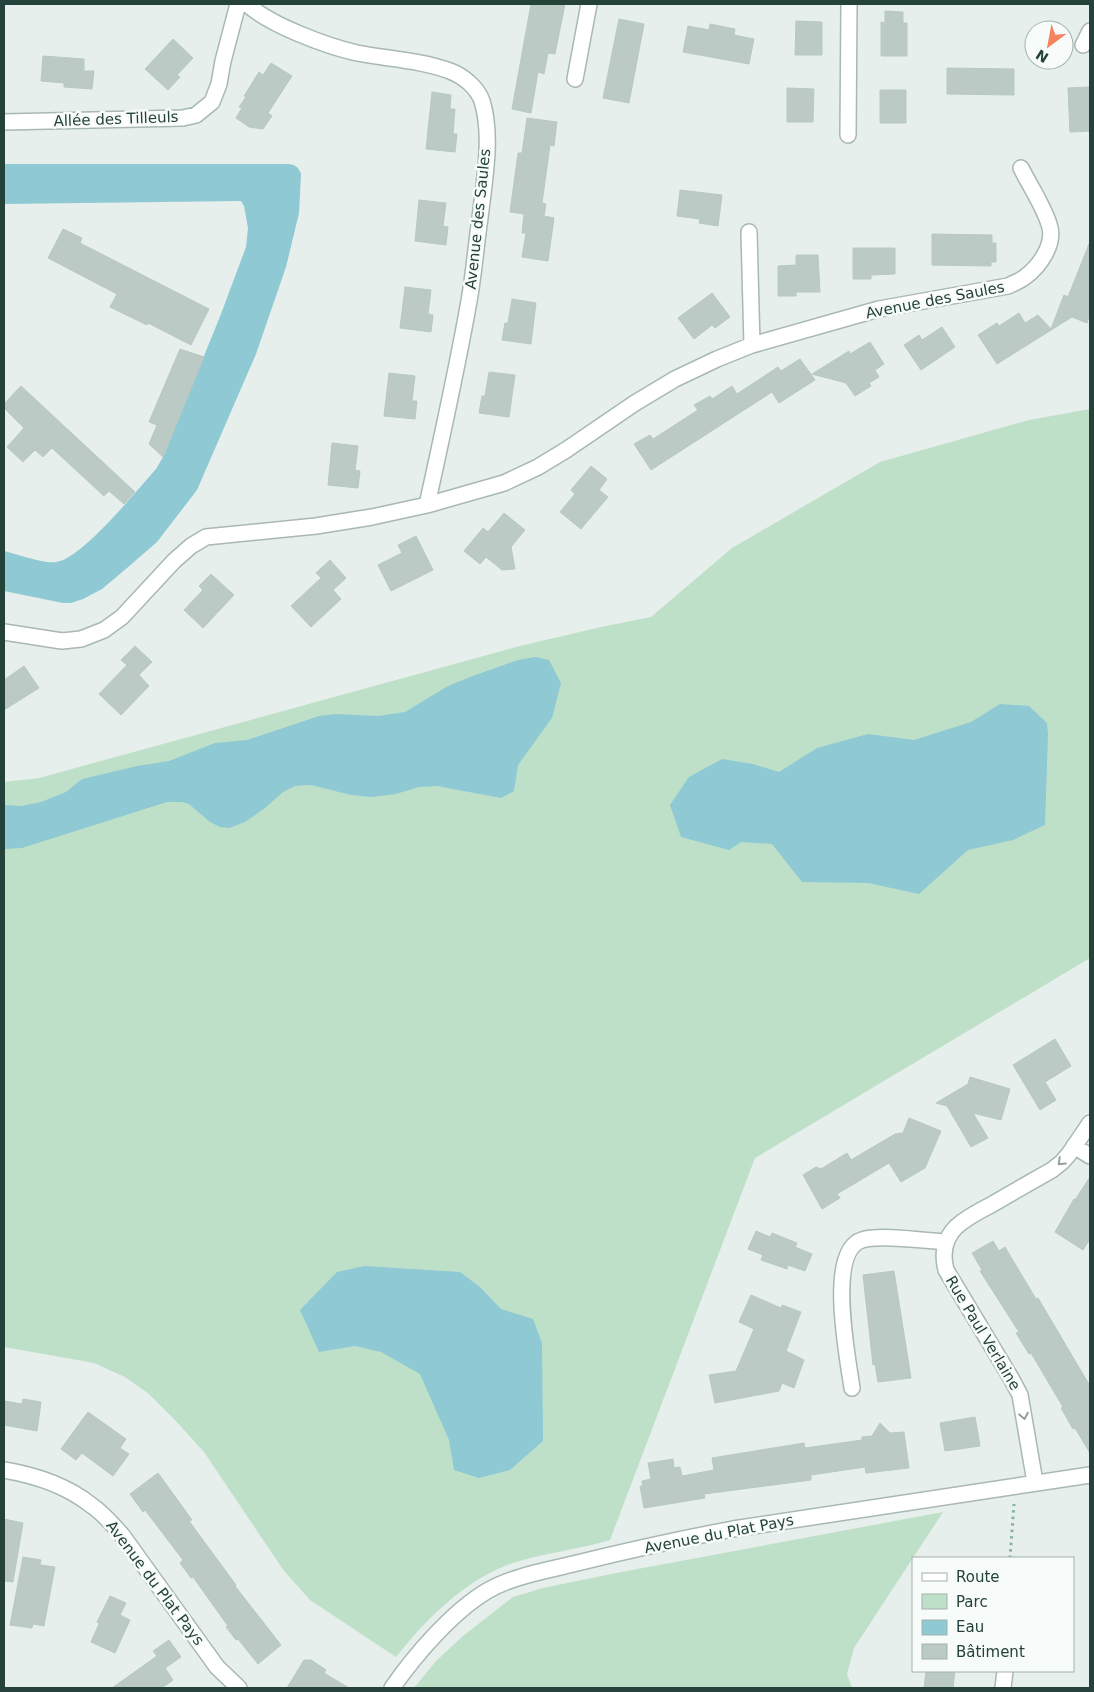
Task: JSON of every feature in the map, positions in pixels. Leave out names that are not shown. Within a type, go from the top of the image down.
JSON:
[{"type":"street","name":"Allée des Tilleuls","points":[[4,122],[183,118],[196,114],[212,102],[219,84],[238,4]]},
{"type":"street","name":"Avenue des Saules","points":[[247,4],[271,20],[331,45],[356,52],[425,64],[452,71],[471,84],[481,99],[486,117],[485,176],[470,299],[427,505]]},
{"type":"street","points":[[575,79],[589,4]]},
{"type":"street","points":[[848,135],[849,4]]},
{"type":"street","points":[[1083,45],[1090,31]]},
{"type":"street","name":"Avenue des Saules","points":[[4,632],[62,641],[81,639],[104,630],[122,617],[174,561],[191,546],[206,537],[316,526],[372,517],[427,505],[504,483],[538,467],[566,450],[675,379],[752,345],[879,309],[1008,286],[1025,277],[1038,265],[1047,250],[1051,236],[1050,225],[1021,168]]},
{"type":"street","points":[[750,232],[752,345]]},
{"type":"street","points":[[852,1388],[841,1295],[848,1252],[862,1240],[876,1238],[946,1242],[955,1228],[967,1218],[1052,1170],[1062,1162],[1090,1123]]},
{"type":"street","points":[[1074,1146],[1090,1156]]},
{"type":"street","name":"Rue Paul Verlaine","points":[[946,1242],[944,1260],[946,1270],[1020,1395],[1035,1482]]},
{"type":"street","name":"Avenue du Plat Pays","points":[[4,1470],[43,1480],[68,1491],[90,1504],[106,1517],[122,1535],[217,1667],[239,1688]]},
{"type":"street","name":"Avenue du Plat Pays","points":[[392,1688],[422,1650],[464,1607],[488,1591],[526,1575],[723,1531],[1090,1475]]},
{"type":"street","points":[[1003,1688],[1005,1672]]},
{"type":"path","points":[[1010,1557],[1016,1486]]},
{"type":"green space","points":[[1090,409],[1090,958],[755,1158],[610,1540],[522,1560],[493,1571],[462,1591],[433,1615],[396,1657],[310,1600],[284,1571],[204,1452],[149,1394],[125,1377],[94,1363],[4,1347],[4,782],[39,778],[520,646],[651,617],[732,548],[880,462],[1029,420]]},
{"type":"green space","points":[[943,1512],[854,1648],[847,1674],[852,1688],[414,1688],[436,1661],[463,1636],[513,1597],[543,1588]]},
{"type":"water","points":[[4,164],[291,164],[299,169],[301,174],[299,213],[286,267],[256,354],[197,490],[157,542],[102,589],[71,603],[4,591],[4,551],[45,562],[56,562],[67,558],[94,537],[109,522],[156,469],[163,457],[221,314],[246,247],[248,228],[244,206],[241,201],[4,204]]},
{"type":"water","points":[[535,657],[549,660],[561,683],[552,718],[518,765],[514,791],[501,798],[437,786],[419,787],[396,794],[371,797],[351,795],[311,785],[295,786],[283,792],[245,822],[229,828],[220,827],[210,822],[189,804],[167,802],[22,848],[4,849],[4,805],[21,806],[41,802],[66,792],[82,779],[137,766],[169,761],[215,743],[247,740],[319,716],[336,714],[378,716],[405,712],[448,686],[518,660]]},
{"type":"water","points":[[1000,704],[1029,706],[1047,723],[1045,825],[1013,840],[968,850],[919,894],[868,883],[802,882],[772,844],[741,842],[729,850],[681,837],[670,805],[689,777],[722,759],[753,764],[779,772],[817,748],[868,734],[914,740],[971,722]]},
{"type":"water","points":[[364,1266],[460,1272],[480,1287],[501,1309],[533,1319],[542,1343],[543,1441],[510,1470],[479,1478],[454,1470],[449,1440],[420,1374],[381,1352],[355,1346],[319,1352],[300,1310],[337,1272]]},
{"type":"building","points":[[531,4],[565,4],[555,54],[548,53],[544,74],[538,72],[531,113],[512,109]]},
{"type":"building","points":[[885,11],[903,12],[903,23],[907,23],[907,56],[881,56],[881,22],[885,23]]},
{"type":"building","points":[[619,19],[644,24],[629,103],[603,98]]},
{"type":"building","points":[[796,21],[822,22],[822,55],[795,55]]},
{"type":"building","points":[[710,24],[735,29],[734,35],[754,39],[749,64],[683,52],[688,26],[709,30]]},
{"type":"building","points":[[173,39],[193,58],[177,75],[180,77],[168,90],[145,69]]},
{"type":"building","points":[[43,56],[84,59],[84,71],[94,71],[92,89],[64,87],[64,83],[41,81]]},
{"type":"building","points":[[271,63],[292,76],[268,113],[272,116],[263,129],[249,127],[236,118],[242,108],[239,107],[259,72],[263,75]]},
{"type":"building","points":[[947,68],[1014,69],[1014,95],[947,94]]},
{"type":"building","points":[[1090,87],[1090,131],[1070,132],[1068,88]]},
{"type":"building","points":[[787,88],[814,89],[813,122],[787,122]]},
{"type":"building","points":[[880,90],[906,90],[906,123],[880,123]]},
{"type":"building","points":[[432,92],[451,95],[450,109],[455,109],[453,134],[457,134],[455,152],[426,149]]},
{"type":"building","points":[[527,118],[557,122],[554,146],[550,145],[542,203],[546,204],[544,216],[554,218],[548,261],[522,257],[526,233],[522,233],[524,214],[510,212],[518,153],[522,153]]},
{"type":"building","points":[[680,190],[722,195],[718,226],[699,223],[700,219],[677,216]]},
{"type":"building","points":[[419,200],[446,203],[443,226],[448,227],[446,245],[415,241]]},
{"type":"building","points":[[63,229],[82,238],[80,243],[209,309],[191,345],[148,323],[147,325],[110,307],[117,294],[48,258]]},
{"type":"building","points":[[932,234],[992,235],[992,243],[996,243],[996,262],[991,262],[991,266],[932,265]]},
{"type":"building","points":[[1089,244],[1090,313],[1087,323],[1072,317],[997,364],[978,335],[997,323],[999,326],[1019,313],[1025,323],[1038,315],[1051,329],[1064,295],[1068,297]]},
{"type":"building","points":[[853,248],[895,248],[895,274],[871,275],[871,279],[853,279]]},
{"type":"building","points":[[796,255],[818,255],[820,292],[796,292],[796,296],[778,296],[778,266],[796,265]]},
{"type":"building","points":[[405,287],[431,290],[428,314],[433,315],[431,332],[400,328]]},
{"type":"building","points":[[712,293],[730,317],[715,328],[712,325],[694,339],[678,318]]},
{"type":"building","points":[[512,299],[536,303],[531,344],[502,340],[505,323],[508,323]]},
{"type":"building","points":[[942,327],[955,347],[921,370],[904,345],[919,335],[922,340]]},
{"type":"building","points":[[870,342],[884,364],[875,370],[879,377],[869,383],[871,386],[855,396],[846,383],[812,374],[849,351],[850,354]]},
{"type":"building","points":[[180,349],[204,357],[163,457],[149,444],[157,425],[149,422]]},
{"type":"building","points":[[800,359],[815,380],[779,403],[772,392],[651,470],[634,444],[650,435],[653,439],[698,410],[694,405],[710,396],[712,399],[732,386],[737,394],[778,367],[781,371]]},
{"type":"building","points":[[489,372],[515,375],[509,417],[479,413],[482,396],[485,396]]},
{"type":"building","points":[[389,373],[415,376],[412,401],[417,401],[415,419],[384,416]]},
{"type":"building","points":[[21,386],[135,492],[124,504],[109,491],[104,496],[52,448],[43,457],[35,450],[23,462],[7,447],[24,428],[4,408],[4,404]]},
{"type":"building","points":[[332,443],[358,446],[355,470],[360,471],[358,488],[328,485]]},
{"type":"building","points":[[591,466],[607,479],[599,490],[608,497],[581,529],[560,512],[575,494],[571,490]]},
{"type":"building","points":[[504,513],[525,530],[511,547],[515,569],[502,570],[486,557],[480,564],[464,551],[483,528],[488,532]]},
{"type":"building","points":[[416,536],[433,570],[391,591],[378,565],[402,553],[398,545]]},
{"type":"building","points":[[330,560],[346,578],[333,590],[341,599],[311,627],[291,606],[321,578],[316,573]]},
{"type":"building","points":[[211,574],[234,595],[203,628],[184,610],[203,590],[199,586]]},
{"type":"building","points":[[135,646],[152,662],[139,675],[149,686],[121,715],[99,694],[127,665],[121,660]]},
{"type":"building","points":[[24,666],[39,688],[4,710],[4,680]]},
{"type":"building","points":[[1055,1039],[1071,1066],[1045,1082],[1056,1100],[1040,1110],[1013,1065]]},
{"type":"building","points":[[970,1077],[1010,1089],[1001,1120],[973,1113],[988,1138],[971,1147],[947,1106],[936,1103],[968,1084]]},
{"type":"building","points":[[909,1118],[941,1131],[925,1168],[901,1182],[889,1163],[837,1194],[840,1198],[822,1209],[803,1175],[816,1167],[821,1169],[847,1153],[851,1160],[895,1134],[903,1133]]},
{"type":"building","points":[[1090,1177],[1090,1239],[1083,1250],[1055,1232],[1074,1199]]},
{"type":"building","points":[[756,1231],[770,1237],[772,1233],[797,1243],[795,1247],[812,1254],[805,1271],[788,1265],[787,1269],[761,1260],[763,1255],[748,1249]]},
{"type":"building","points":[[993,1241],[999,1251],[1005,1247],[1036,1299],[1038,1298],[1090,1386],[1090,1453],[1075,1428],[1073,1429],[1061,1408],[1063,1407],[1031,1353],[1029,1354],[1016,1333],[1019,1332],[980,1271],[982,1270],[972,1253]]},
{"type":"building","points":[[894,1271],[911,1378],[878,1382],[875,1364],[873,1365],[863,1275]]},
{"type":"building","points":[[751,1295],[781,1308],[782,1305],[801,1312],[786,1351],[804,1360],[794,1388],[782,1383],[779,1391],[715,1403],[709,1375],[736,1371],[754,1329],[739,1322]]},
{"type":"building","points":[[23,1399],[41,1402],[37,1431],[4,1425],[4,1401],[22,1404]]},
{"type":"building","points":[[88,1412],[126,1439],[120,1448],[129,1454],[113,1476],[82,1453],[76,1460],[61,1449]]},
{"type":"building","points":[[975,1417],[980,1446],[945,1451],[940,1423]]},
{"type":"building","points":[[880,1423],[890,1433],[904,1432],[909,1468],[866,1473],[865,1467],[811,1475],[811,1480],[704,1494],[705,1498],[644,1508],[640,1486],[643,1486],[642,1481],[651,1479],[648,1463],[673,1459],[674,1468],[680,1467],[682,1476],[714,1470],[712,1458],[804,1443],[805,1448],[862,1440],[862,1437],[872,1436]]},
{"type":"building","points":[[158,1473],[192,1520],[189,1521],[235,1586],[281,1645],[258,1664],[226,1627],[228,1626],[193,1577],[191,1578],[180,1563],[183,1560],[145,1510],[143,1512],[130,1494]]},
{"type":"building","points":[[4,1519],[23,1523],[13,1582],[4,1581]]},
{"type":"building","points":[[23,1557],[41,1560],[40,1565],[55,1567],[44,1626],[33,1624],[32,1628],[10,1625]]},
{"type":"building","points":[[110,1596],[126,1603],[120,1615],[130,1620],[115,1653],[91,1642],[99,1624],[97,1622]]},
{"type":"building","points":[[169,1640],[181,1657],[165,1668],[173,1680],[162,1688],[112,1688],[157,1656],[153,1651]]},
{"type":"building","points":[[304,1660],[311,1660],[326,1670],[324,1673],[349,1688],[287,1688]]},
{"type":"building","points":[[926,1672],[955,1672],[953,1688],[924,1688]]}]
